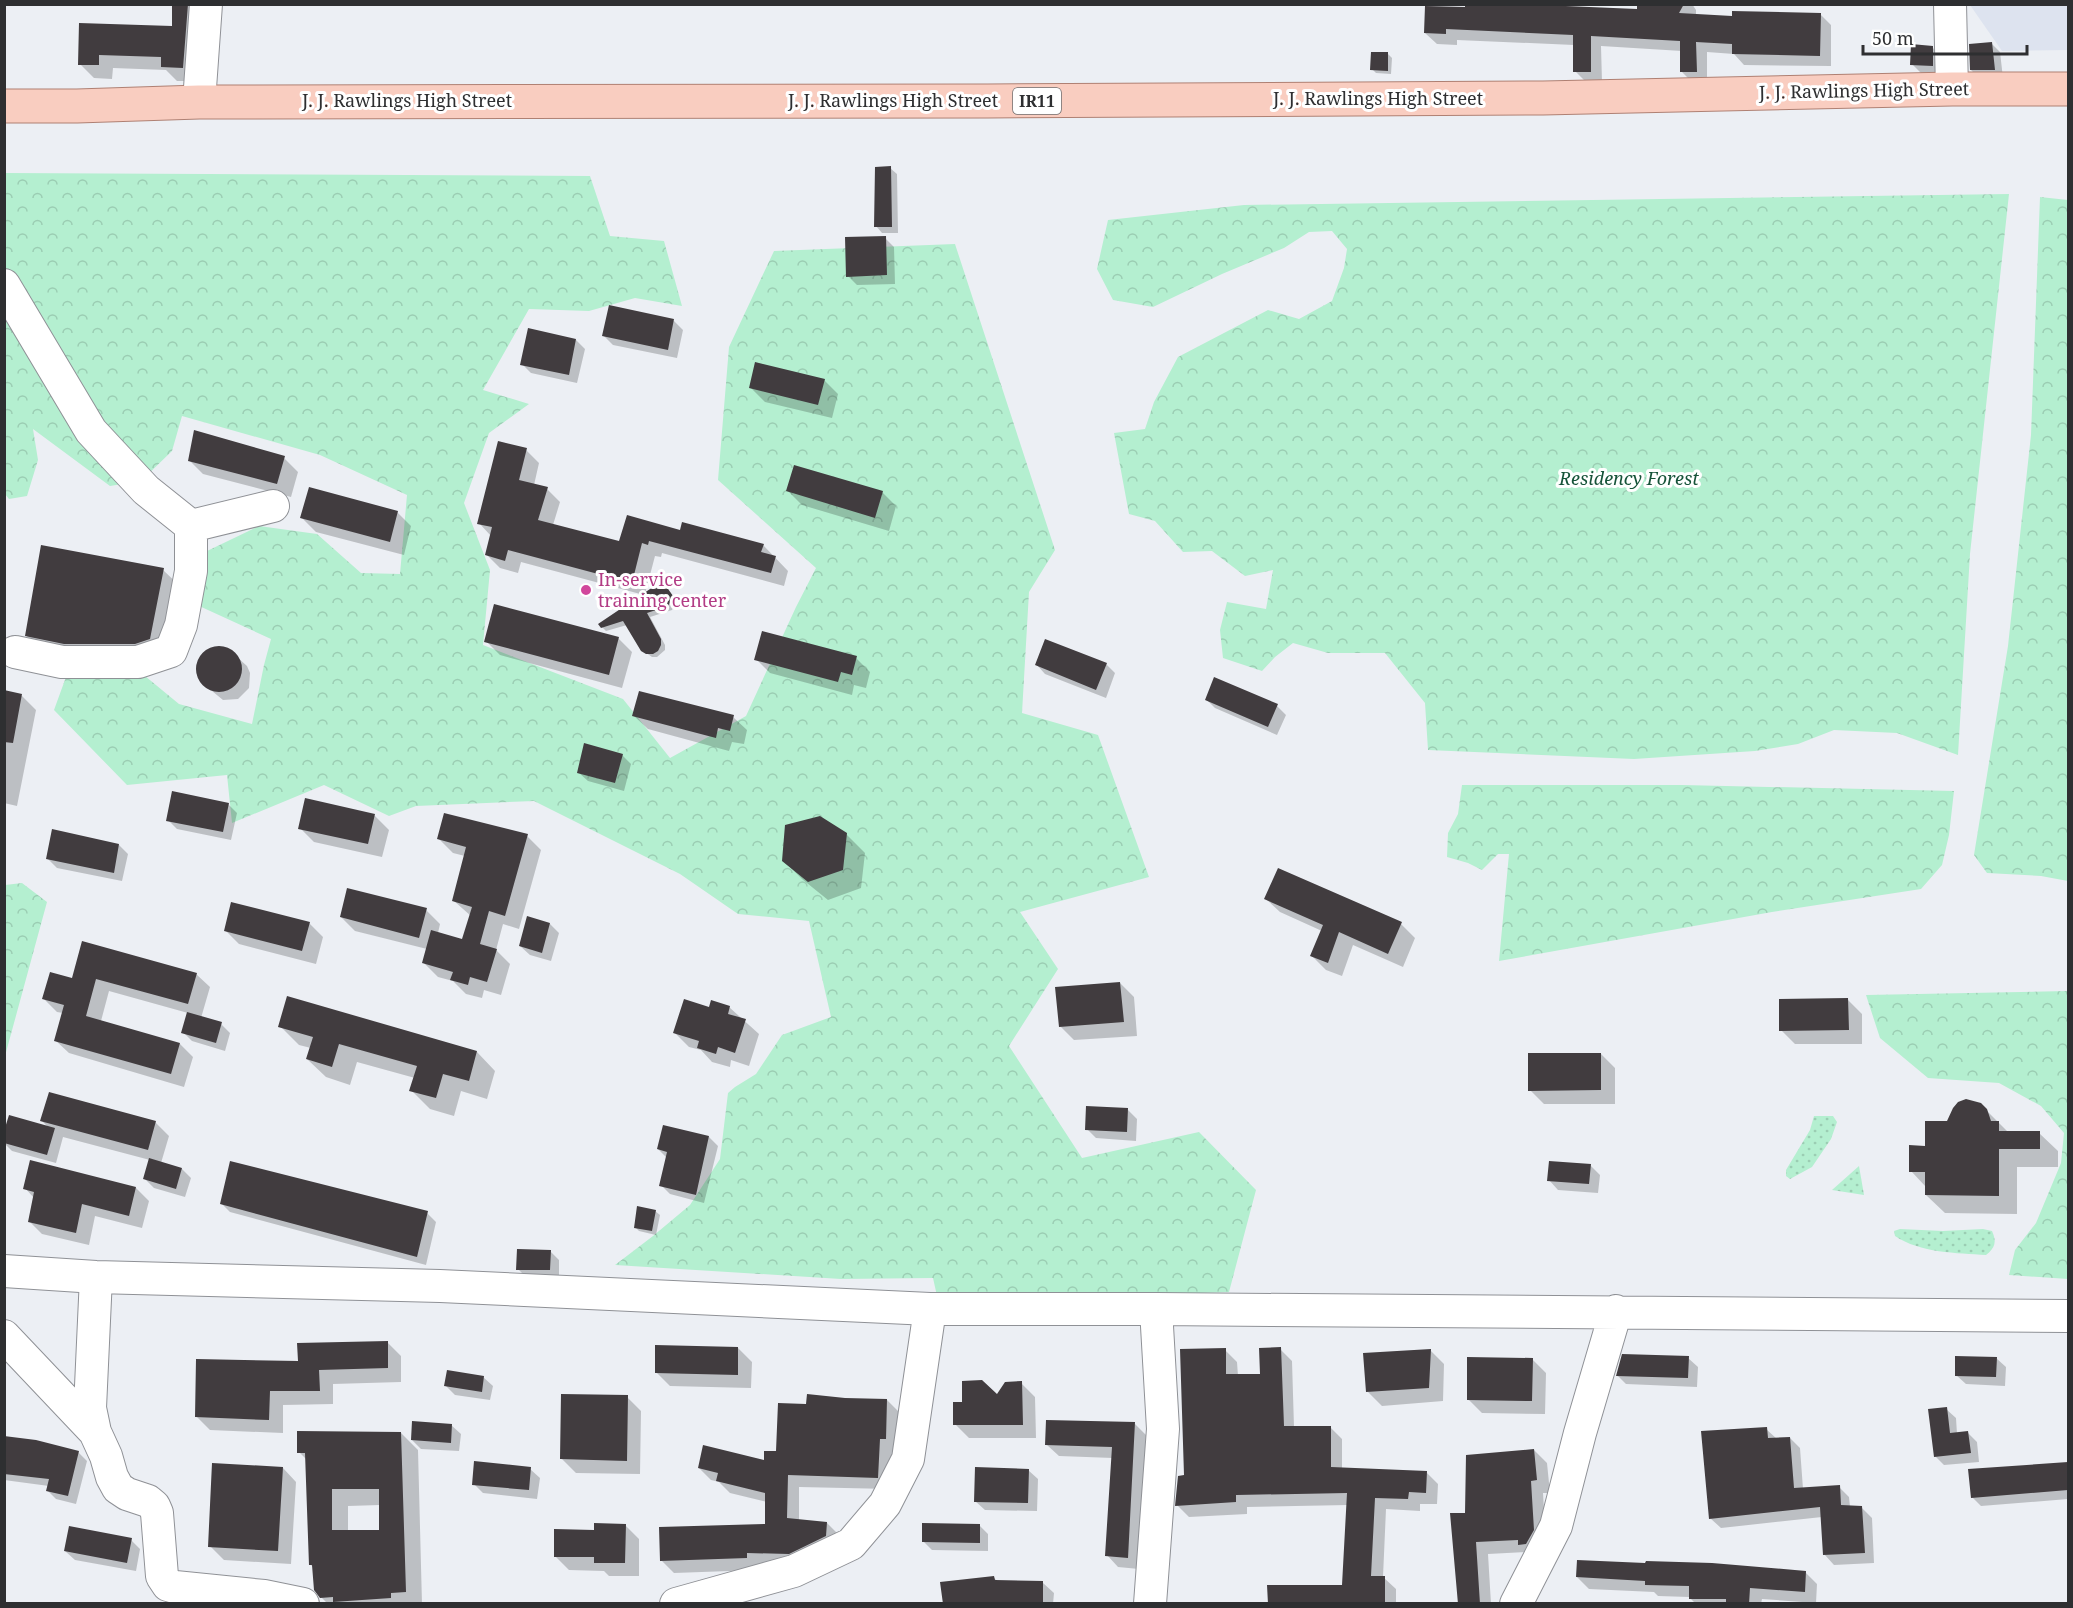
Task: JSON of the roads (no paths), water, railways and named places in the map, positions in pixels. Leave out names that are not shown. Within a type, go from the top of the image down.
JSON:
[{"type":"main road","name":"J. J. Rawlings High Street","points":[[4,106],[199,102],[1543,98],[2068,88]]},
{"type":"street","points":[[199,102],[206,4]]},
{"type":"street","points":[[1950,4],[1952,89]]},
{"type":"street","points":[[4,285],[91,431],[146,490],[191,526]]},
{"type":"street","points":[[191,526],[273,506]]},
{"type":"street","points":[[15,652],[62,662],[138,662],[171,651],[181,625],[191,571],[191,526]]},
{"type":"street","points":[[4,1271],[96,1277],[452,1287],[930,1309],[1616,1311],[2068,1317]]},
{"type":"street","points":[[96,1277],[90,1408],[95,1432],[118,1488],[154,1506],[157,1513],[164,1581],[175,1587],[303,1604]]},
{"type":"street","points":[[676,1604],[794,1571],[852,1544],[885,1504],[908,1459],[930,1309]]},
{"type":"street","points":[[1150,1604],[1162,1429],[1156,1309]]},
{"type":"street","points":[[1516,1604],[1556,1526],[1580,1432],[1616,1311]]},
{"type":"street","points":[[4,1336],[95,1432]]},
{"type":"place","name":"In-service training center","points":[[586,590]]},
{"type":"park label","name":"Residency Forest","points":[[1629,479]]}]
